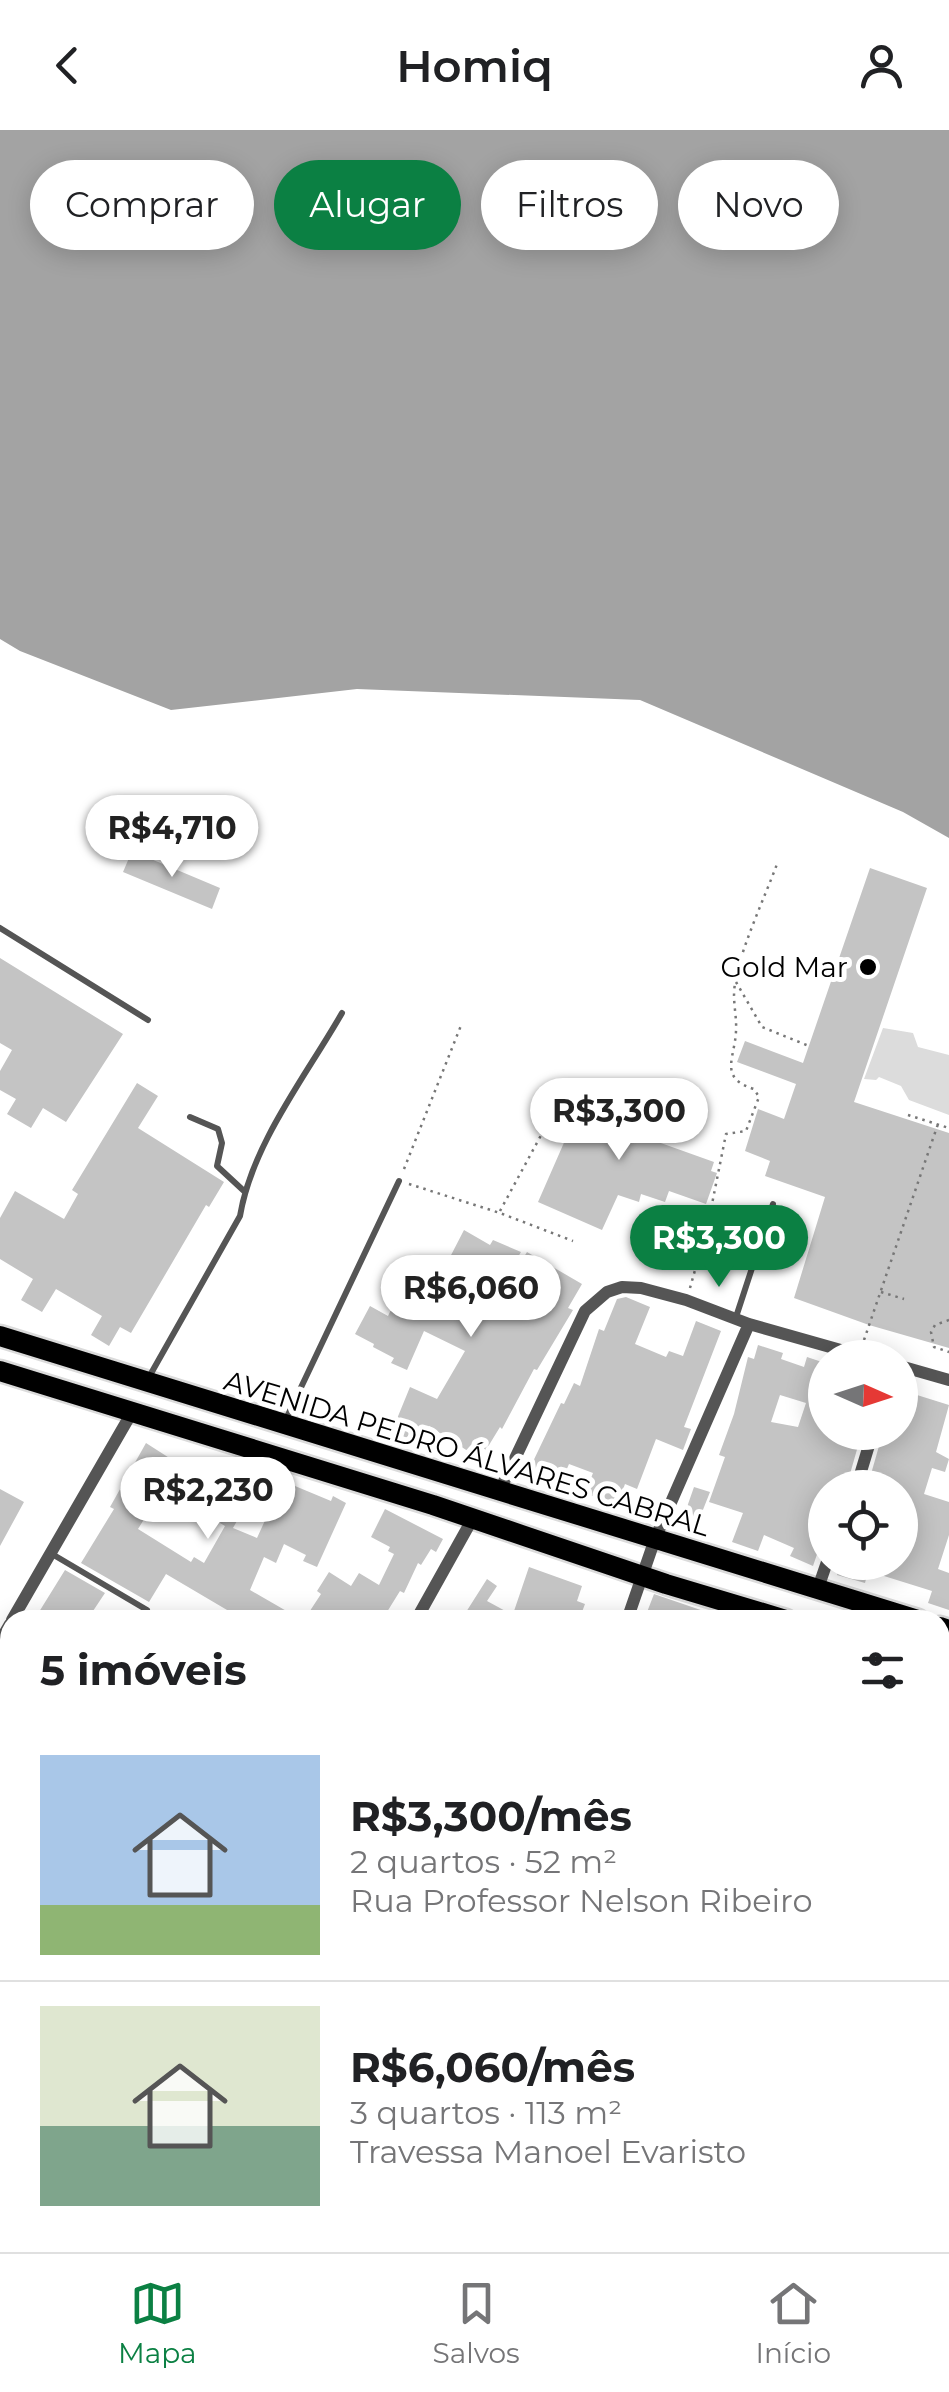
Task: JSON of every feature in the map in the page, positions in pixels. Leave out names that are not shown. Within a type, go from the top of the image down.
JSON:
[{"type":"main road","name":"AVENIDA PEDRO ÁLVARES CABRAL","points":[[0,1336],[883,1610]]},
{"type":"main road","points":[[0,1371],[434,1505],[753,1610]]},
{"type":"main road","points":[[434,1505],[452,1503],[484,1508],[493,1503],[500,1490]]},
{"type":"street","points":[[500,1490],[585,1311],[608,1292],[622,1287],[641,1288],[808,1341]]},
{"type":"street","points":[[630,1610],[742,1322]]},
{"type":"street","points":[[918,1371],[949,1380]]},
{"type":"street","points":[[18,1610],[131,1414]]},
{"type":"street","points":[[422,1610],[473,1518]]},
{"type":"street","points":[[816,1591],[820,1580]]},
{"type":"lane","points":[[0,928],[148,1020]]},
{"type":"lane","points":[[146,1382],[240,1216],[244,1191],[259,1154],[342,1013]]},
{"type":"lane","points":[[190,1117],[218,1129],[222,1144],[217,1166],[244,1191]]},
{"type":"lane","points":[[284,1425],[399,1181]]},
{"type":"lane","points":[[742,1322],[772,1204]]},
{"type":"lane","points":[[50,1554],[147,1610]]},
{"type":"path","points":[[686,1300],[708,1224],[726,1134],[746,1131],[760,1097],[754,1088],[743,1086],[730,1068],[736,1031],[735,980],[777,864]]},
{"type":"path","points":[[735,980],[762,1027],[809,1046]]},
{"type":"path","points":[[462,1023],[399,1181],[572,1241]]},
{"type":"path","points":[[500,1213],[565,1091]]},
{"type":"path","points":[[908,1115],[949,1128]]},
{"type":"path","points":[[864,1340],[938,1124]]},
{"type":"path","points":[[880,1292],[904,1299]]},
{"type":"path","points":[[949,1320],[934,1324],[930,1332],[934,1347],[949,1352]]},
{"type":"shaded area","points":[[0,130],[949,130],[949,838],[903,812],[640,700],[357,689],[171,710],[20,651],[0,639]]},
{"type":"shaded area","points":[[883,1028],[913,1033],[918,1047],[949,1055],[949,1115],[909,1100],[901,1086],[879,1077],[864,1079]]},
{"type":"building","points":[[132,851],[220,888],[212,909],[123,872]]},
{"type":"building","points":[[870,868],[927,888],[854,1102],[949,1133],[949,1348],[794,1298],[825,1197],[765,1176],[770,1161],[745,1151],[758,1109],[784,1119],[796,1084],[737,1062],[745,1041],[803,1063]]},
{"type":"building","points":[[0,958],[123,1034],[66,1122],[43,1108],[31,1128],[7,1114],[16,1099],[0,1090],[0,1071],[12,1050],[0,1043]]},
{"type":"building","points":[[137,1083],[158,1096],[138,1128],[224,1182],[209,1207],[206,1205],[131,1333],[120,1327],[109,1346],[91,1335],[102,1316],[56,1289],[42,1312],[21,1300],[33,1279],[0,1259],[0,1218],[15,1191],[64,1219],[78,1194],[72,1190]]},
{"type":"building","points":[[597,1088],[654,1113],[644,1137],[714,1162],[711,1171],[717,1173],[706,1204],[669,1191],[665,1202],[641,1194],[639,1202],[618,1195],[602,1230],[538,1202],[584,1097],[591,1100]]},
{"type":"building","points":[[464,1230],[490,1245],[493,1240],[521,1252],[498,1290],[538,1316],[558,1287],[519,1265],[527,1252],[582,1284],[568,1308],[573,1310],[537,1370],[534,1369],[502,1429],[486,1450],[480,1446],[474,1455],[429,1426],[421,1439],[410,1432],[407,1438],[392,1431],[410,1387],[437,1399],[465,1351],[424,1331],[407,1370],[391,1363],[394,1358],[355,1334],[370,1306],[388,1316],[407,1277],[433,1290]]},
{"type":"building","points":[[626,1297],[650,1307],[635,1344],[666,1357],[669,1351],[683,1356],[696,1321],[721,1331],[684,1427],[691,1429],[683,1450],[656,1439],[637,1489],[625,1484],[617,1506],[585,1493],[593,1473],[569,1464],[560,1485],[528,1472],[561,1403],[564,1404],[574,1383],[580,1386],[599,1329],[604,1331],[617,1299]]},
{"type":"building","points":[[758,1345],[783,1353],[781,1359],[804,1367],[808,1357],[808,1450],[857,1450],[851,1470],[808,1470],[808,1564],[790,1556],[794,1548],[764,1535],[758,1551],[732,1542],[743,1513],[709,1502],[725,1457],[719,1455],[748,1357],[754,1359]],"holes":[[[780,1395],[806,1403],[798,1427],[771,1422]]]},
{"type":"building","points":[[918,1395],[949,1405],[936,1452],[949,1459],[945,1472],[932,1468],[924,1494],[949,1502],[949,1535],[938,1569],[949,1573],[949,1610],[928,1603],[932,1591],[897,1580],[918,1580],[918,1470],[872,1470],[878,1450],[918,1450]]},
{"type":"building","points":[[146,1443],[185,1468],[168,1496],[161,1492],[138,1529],[191,1562],[194,1557],[204,1563],[225,1526],[220,1523],[233,1498],[246,1505],[233,1528],[257,1538],[283,1481],[331,1501],[333,1496],[346,1503],[317,1567],[303,1561],[306,1555],[284,1544],[276,1563],[264,1557],[250,1590],[285,1610],[227,1610],[166,1574],[149,1602],[81,1563],[114,1509],[110,1507]]},
{"type":"building","points":[[694,1487],[710,1492],[695,1530],[683,1525],[685,1519],[679,1517]]},
{"type":"building","points":[[0,1489],[24,1502],[0,1546]]},
{"type":"building","points":[[385,1509],[443,1539],[436,1552],[431,1549],[421,1565],[418,1563],[404,1593],[400,1591],[388,1610],[311,1610],[329,1572],[351,1586],[359,1573],[379,1585],[394,1554],[388,1551],[390,1547],[371,1537]]},
{"type":"building","points":[[529,1567],[582,1586],[577,1601],[585,1604],[583,1610],[514,1610]]},
{"type":"building","points":[[65,1570],[105,1593],[94,1610],[40,1610]]},
{"type":"building","points":[[487,1579],[497,1586],[487,1601],[504,1610],[467,1610]]},
{"type":"building","points":[[654,1594],[701,1610],[648,1610]]},
{"type":"place","name":"Gold Mar","points":[[868,967]]}]
